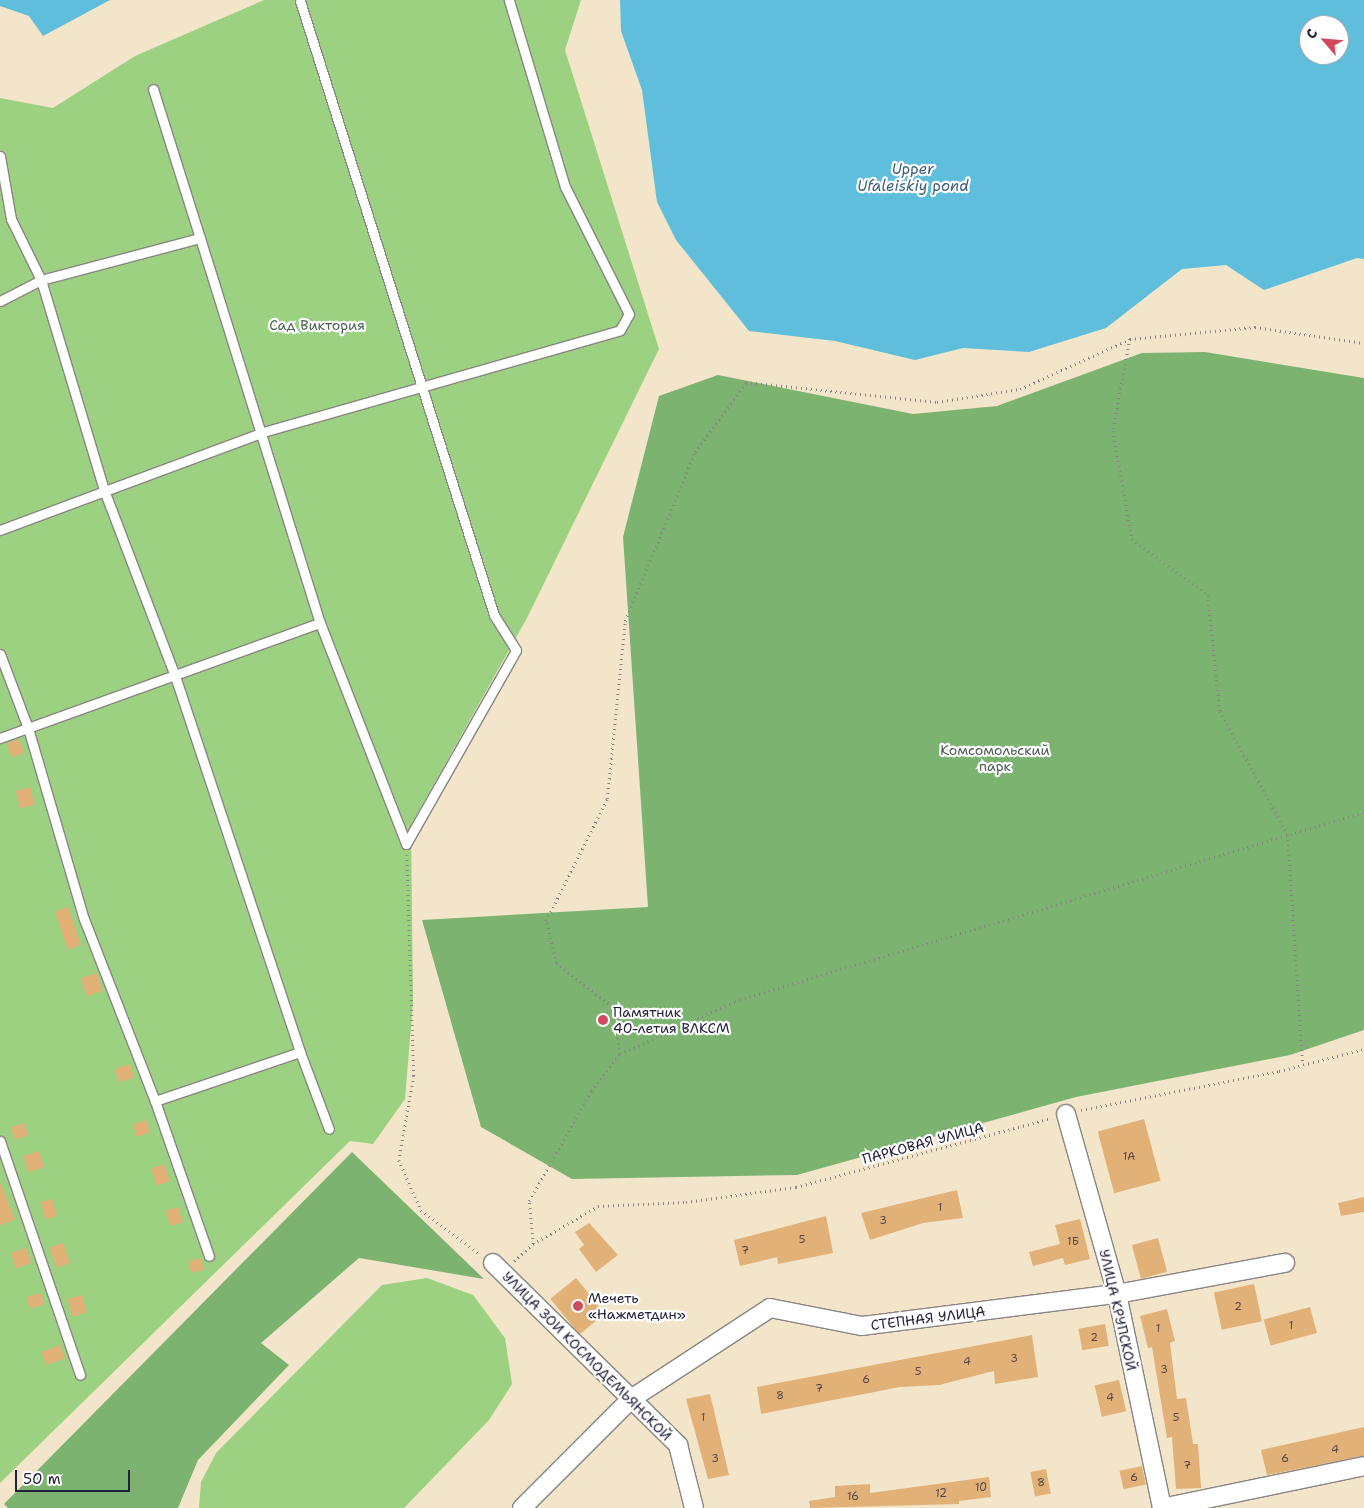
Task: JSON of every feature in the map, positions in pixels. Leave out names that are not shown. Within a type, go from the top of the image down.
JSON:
[{"type":"street","name":"УЛИЦА КРУПСКОЙ","points":[[1066,1114],[1117,1294],[1162,1508]]},
{"type":"street","name":"СТЕПНАЯ УЛИЦА","points":[[522,1508],[631,1399],[770,1308],[862,1326],[1117,1294],[1285,1263]]},
{"type":"street","name":"УЛИЦА ЗОИ КОСМОДЕМЬЯНСКОЙ","points":[[498,1268],[678,1446],[694,1508]]},
{"type":"street","points":[[1162,1508],[1364,1466]]},
{"type":"lane","points":[[0,530],[263,432],[620,330],[629,314],[565,187],[509,0]]},
{"type":"lane","points":[[300,1],[494,615],[516,650],[406,844]]},
{"type":"lane","points":[[153,89],[263,432],[320,623],[406,844]]},
{"type":"lane","points":[[0,156],[11,219],[42,280],[104,490],[174,673],[300,1052],[330,1129]]},
{"type":"lane","points":[[0,301],[42,280],[200,238]]},
{"type":"lane","points":[[0,738],[174,673],[320,623]]},
{"type":"lane","points":[[0,654],[28,728],[84,919],[155,1101],[209,1256]]},
{"type":"lane","points":[[155,1101],[300,1052]]},
{"type":"lane","points":[[0,1141],[80,1375]]},
{"type":"path","points":[[620,1054],[612,1007],[556,963],[546,921],[606,799],[625,621],[695,452],[746,382],[937,402],[1020,388],[1130,339],[1255,327],[1364,342]]},
{"type":"path","points":[[1130,339],[1113,431],[1132,539],[1208,595],[1220,712],[1288,834],[1304,1064]]},
{"type":"path","points":[[533,1244],[529,1201],[591,1091],[620,1054],[735,1001],[1364,812]]},
{"type":"path","points":[[406,844],[414,1076],[399,1160],[421,1210],[498,1268]]},
{"type":"path","name":"ПАРКОВАЯ УЛИЦА","points":[[498,1268],[533,1244],[598,1206],[686,1202],[796,1187],[1066,1114],[1304,1064],[1364,1049]]},
{"type":"green space","name":"Сад Виктория","points":[[264,0],[581,0],[565,50],[659,349],[527,618],[411,825],[413,1002],[405,1099],[373,1144],[350,1141],[0,1483],[0,98],[53,108],[135,56]]},
{"type":"green space","name":"Комсомольский парк","points":[[1205,352],[1364,378],[1364,1030],[1290,1055],[1076,1097],[797,1175],[572,1179],[481,1127],[422,920],[648,907],[623,537],[659,396],[718,375],[913,414],[997,406],[1142,353]]},
{"type":"green space","points":[[352,1152],[484,1279],[359,1258],[261,1343],[289,1365],[198,1460],[178,1508],[8,1508],[4,1504]]},
{"type":"green space","points":[[427,1278],[473,1295],[505,1338],[512,1384],[489,1420],[404,1508],[199,1508],[201,1482],[216,1453],[382,1285]]},
{"type":"water","points":[[0,0],[110,0],[43,36],[29,16],[0,6]]},
{"type":"water","name":"Upper Ufaleiskiy pond","points":[[620,0],[1364,0],[1364,259],[1357,258],[1264,290],[1226,265],[1182,269],[1106,328],[1029,352],[963,348],[915,360],[835,341],[749,331],[676,240],[657,202],[642,90],[621,31]]},
{"type":"building","points":[[19,739],[24,753],[12,758],[7,743]]},
{"type":"building","points":[[30,787],[35,804],[21,808],[16,791]]},
{"type":"building","points":[[68,907],[81,945],[68,949],[55,912]]},
{"type":"building","points":[[97,973],[103,991],[87,996],[81,978]]},
{"type":"building","points":[[130,1064],[134,1077],[119,1082],[115,1069]]},
{"type":"building","points":[[1144,1119],[1161,1181],[1114,1193],[1098,1131]]},
{"type":"building","points":[[146,1120],[150,1132],[137,1137],[133,1124]]},
{"type":"building","points":[[24,1123],[28,1135],[15,1140],[11,1127]]},
{"type":"building","points":[[39,1151],[44,1167],[29,1172],[24,1156]]},
{"type":"building","points":[[164,1164],[170,1181],[157,1186],[151,1169]]},
{"type":"building","points":[[0,1182],[15,1220],[0,1225]]},
{"type":"building","points":[[957,1190],[963,1218],[923,1223],[870,1240],[861,1213]]},
{"type":"building","points":[[1364,1197],[1364,1212],[1341,1216],[1338,1203]]},
{"type":"building","points":[[52,1199],[57,1216],[45,1220],[40,1202]]},
{"type":"building","points":[[178,1207],[183,1222],[171,1226],[166,1211]]},
{"type":"building","points":[[826,1216],[833,1253],[778,1264],[777,1257],[740,1266],[734,1240]]},
{"type":"building","points":[[1080,1219],[1090,1259],[1065,1265],[1063,1258],[1033,1266],[1029,1252],[1060,1244],[1055,1225]]},
{"type":"building","points":[[589,1223],[618,1255],[596,1272],[579,1249],[584,1245],[575,1232]]},
{"type":"building","points":[[1158,1238],[1167,1272],[1141,1279],[1132,1245]]},
{"type":"building","points":[[63,1243],[70,1263],[57,1267],[50,1248]]},
{"type":"building","points":[[26,1248],[31,1263],[16,1268],[11,1253]]},
{"type":"building","points":[[201,1258],[204,1270],[191,1273],[188,1261]]},
{"type":"building","name":"Мечеть «Нажметдин»","points":[[576,1278],[605,1314],[579,1335],[550,1299]]},
{"type":"building","points":[[1254,1284],[1262,1321],[1222,1330],[1214,1293]]},
{"type":"building","points":[[41,1293],[44,1305],[29,1308],[26,1297]]},
{"type":"building","points":[[82,1295],[87,1312],[73,1316],[68,1299]]},
{"type":"building","points":[[1310,1307],[1317,1333],[1271,1346],[1264,1319]]},
{"type":"building","points":[[1167,1309],[1175,1341],[1170,1343],[1177,1399],[1186,1398],[1193,1444],[1198,1444],[1201,1488],[1176,1489],[1172,1437],[1167,1438],[1152,1347],[1148,1348],[1140,1316]]},
{"type":"building","points":[[1105,1324],[1109,1346],[1082,1350],[1078,1329]]},
{"type":"building","points":[[1032,1335],[1038,1377],[995,1384],[994,1371],[939,1385],[900,1387],[761,1414],[757,1387]]},
{"type":"building","points":[[60,1345],[65,1358],[46,1365],[41,1352]]},
{"type":"building","points":[[1119,1380],[1126,1411],[1102,1417],[1095,1386]]},
{"type":"building","points":[[710,1394],[729,1475],[708,1479],[686,1399]]},
{"type":"building","points":[[1364,1427],[1364,1456],[1267,1475],[1261,1450]]},
{"type":"building","points":[[1142,1466],[1146,1485],[1123,1489],[1120,1471]]},
{"type":"building","points":[[1046,1469],[1051,1494],[1035,1497],[1030,1472]]},
{"type":"building","points":[[989,1477],[991,1497],[959,1501],[959,1504],[810,1508],[809,1501],[835,1497],[835,1486],[870,1484],[870,1493]]},
{"type":"place","name":"Памятник 40-летия ВЛКСМ","points":[[603,1020]]},
{"type":"place","name":"Мечеть «Нажметдин»","points":[[578,1306]]}]
